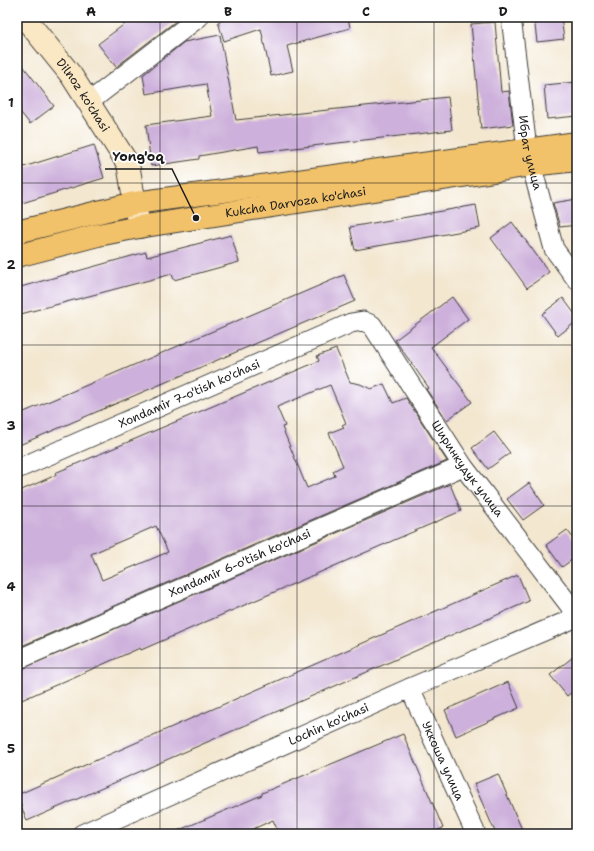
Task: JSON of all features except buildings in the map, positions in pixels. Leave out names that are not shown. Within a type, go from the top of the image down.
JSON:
[{"type":"main road","name":"Kukcha Darvoza ko'chasi","points":[[17,256],[139,227],[529,157],[577,143]]},
{"type":"main road","name":"Kukcha Darvoza ko'chasi","points":[[17,232],[135,203],[529,157],[577,160]]},
{"type":"street","name":"Dilnoz ko'chasi","points":[[24,17],[72,75],[128,164],[139,227]]},
{"type":"street","points":[[90,102],[199,17]]},
{"type":"street","name":"Ибрат улица","points":[[511,17],[529,157],[554,248],[577,280]]},
{"type":"street","name":"Ширинкудук улица","points":[[364,321],[372,324],[463,466],[577,616]]},
{"type":"street","name":"Xondamir 7-o'tish ko'chasi","points":[[17,469],[344,326],[364,321]]},
{"type":"street","name":"Xondamir 6-o'tish ko'chasi","points":[[17,660],[463,466]]},
{"type":"street","name":"Lochin ko'chasi","points":[[82,834],[410,688],[577,616]]},
{"type":"street","name":"Уккоша улица","points":[[410,688],[476,834]]},
{"type":"place","name":"Yong'oq","points":[[196,218]]}]
